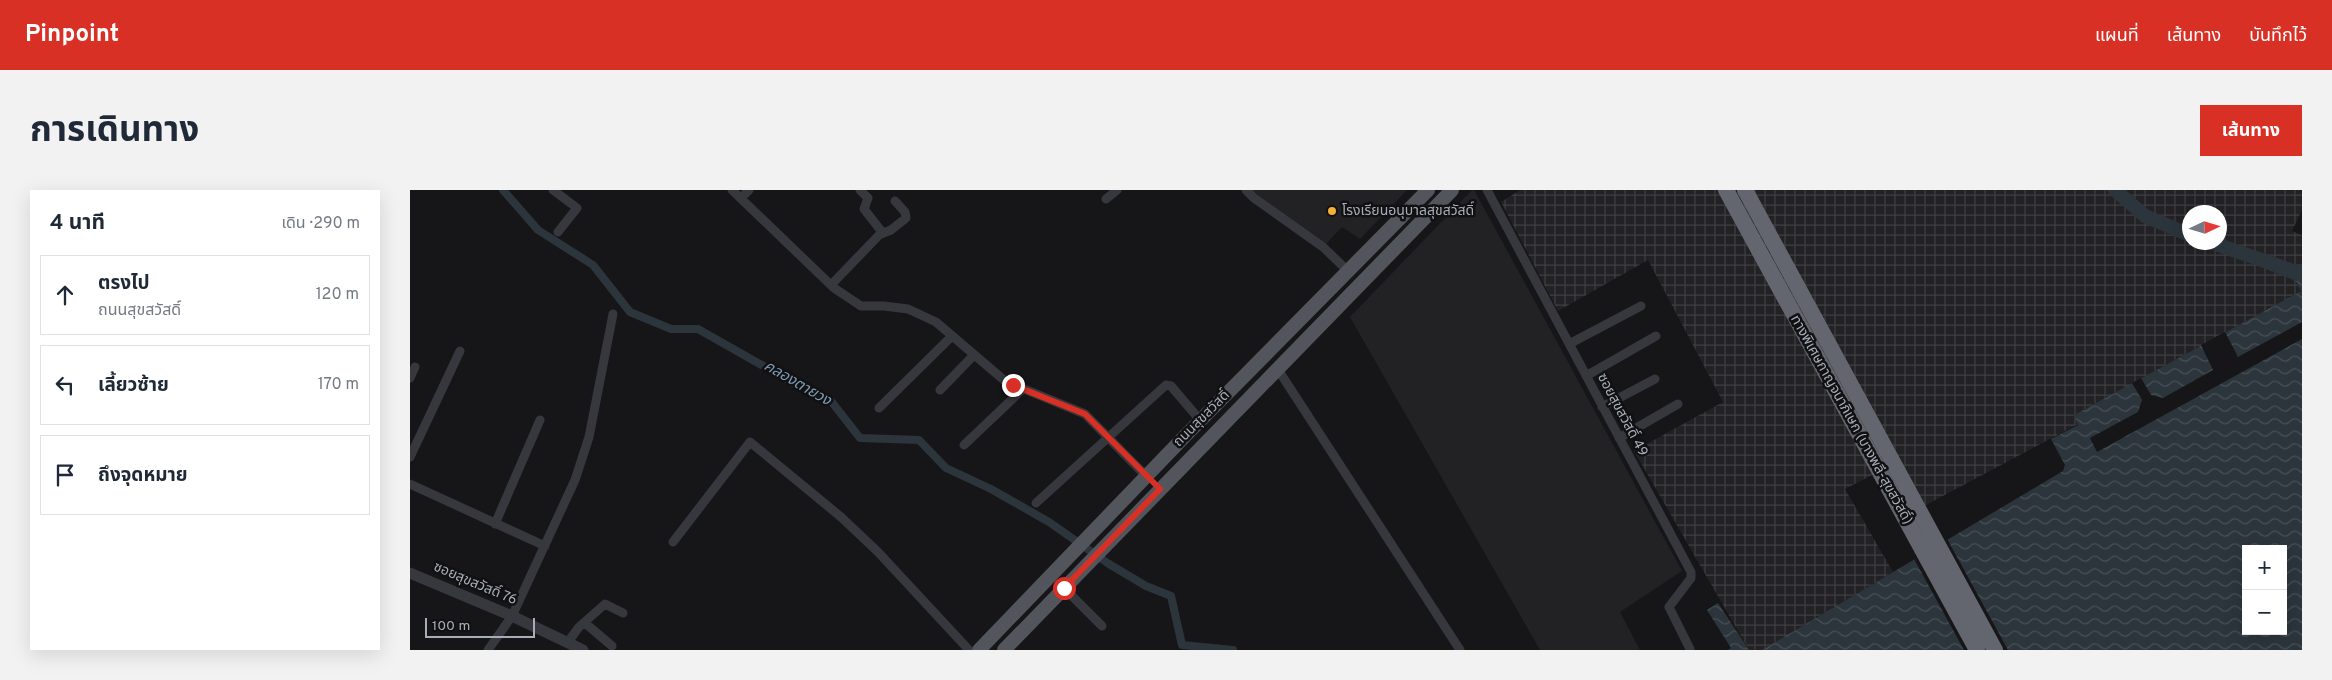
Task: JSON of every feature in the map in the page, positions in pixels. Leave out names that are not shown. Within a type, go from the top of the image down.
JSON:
[{"type":"highway","name":"ทางพิเศษกาญจนาภิเษก (บางพลี-สุขสวัสดิ์)","points":[[1726,190],[1977,650]]},
{"type":"highway","name":"ทางพิเศษกาญจนาภิเษก (บางพลี-สุขสวัสดิ์)","points":[[1745,190],[1994,650]]},
{"type":"main road","name":"ถนนสุขสวัสดิ์","points":[[979,650],[1200,420],[1428,190]]},
{"type":"main road","name":"ถนนสุขสวัสดิ์","points":[[1004,650],[1452,190]]},
{"type":"main road","points":[[1146,476],[1160,489]]},
{"type":"street","points":[[553,190],[577,208],[558,232]]},
{"type":"street","points":[[732,190],[831,285],[861,306],[896,307],[922,314],[952,336],[1006,381],[1022,389],[1079,410],[1146,476]]},
{"type":"street","points":[[740,198],[749,190]]},
{"type":"street","points":[[860,190],[868,198],[864,209],[881,229],[881,234]]},
{"type":"street","points":[[1106,199],[1117,190]]},
{"type":"street","points":[[1246,190],[1254,198],[1323,247],[1348,271]]},
{"type":"street","name":"ซอยสุขสวัสดิ์ 49","points":[[1487,190],[1691,572],[1691,578],[1669,607],[1690,649]]},
{"type":"street","points":[[831,285],[881,234],[891,230],[906,218],[905,212],[896,201]]},
{"type":"street","points":[[1569,344],[1641,306]]},
{"type":"street","points":[[488,650],[512,616],[575,480],[588,437],[613,314]]},
{"type":"street","points":[[880,408],[952,336]]},
{"type":"street","points":[[1586,376],[1656,336]]},
{"type":"street","points":[[410,457],[460,351]]},
{"type":"street","points":[[940,390],[974,355]]},
{"type":"street","points":[[410,378],[415,367]]},
{"type":"street","points":[[1277,368],[1460,650]]},
{"type":"street","points":[[1602,406],[1655,379]]},
{"type":"street","points":[[1036,503],[1166,385],[1170,386],[1200,420]]},
{"type":"street","points":[[964,445],[1022,389]]},
{"type":"street","points":[[1619,438],[1678,404]]},
{"type":"street","points":[[494,524],[540,420]]},
{"type":"street","points":[[673,542],[750,442],[841,517],[878,552],[969,650]]},
{"type":"street","points":[[410,484],[545,546]]},
{"type":"street","name":"ซอยสุขสวัสดิ์ 76","points":[[410,573],[512,616],[583,650]]},
{"type":"street","points":[[1064,588],[1102,626]]},
{"type":"street","points":[[568,642],[579,628],[604,604],[623,613]]},
{"type":"street","points":[[585,623],[612,646]]},
{"type":"shaded area","name":"โรงเรียนอนุบาลสุขสวัสดิ์","points":[[1251,190],[1407,190],[1360,239],[1342,227],[1325,245]]},
{"type":"shaded area","points":[[1474,190],[1682,571],[1620,612],[1640,650],[1540,650],[1350,317]]},
{"type":"shaded area","points":[[1520,190],[2302,190],[2302,210],[2292,231],[2302,235],[2302,268],[2253,252],[2260,266],[2297,281],[2301,291],[2074,415],[2078,424],[1909,514],[1882,470],[1845,489],[1893,572],[1762,650],[1749,650],[1634,451],[1723,402],[1648,260],[1558,311],[1501,202]]},
{"type":"water","points":[[2253,251],[2302,268],[2302,650],[1762,650],[2063,471],[2065,465],[2051,439],[2078,425],[2074,415],[2301,291],[2296,281],[2259,266]]},
{"type":"water","points":[[1718,603],[1749,650],[1728,650],[1731,648],[1707,610]]},
{"type":"pier","points":[[2302,322],[2302,339],[2097,452],[2090,438],[2138,412],[2142,400],[2132,383],[2141,378],[2151,395],[2163,398],[2213,370],[2201,345],[2225,332],[2238,357]]},
{"type":"pier","points":[[1946,537],[2008,650],[1964,650],[1913,557]]},
{"type":"waterway","name":"คลองตายวง","points":[[503,190],[538,230],[593,265],[630,312],[671,329],[698,329],[797,385],[831,401],[860,438],[919,440],[946,468],[991,489],[1049,522],[1109,564],[1146,586],[1171,596],[1182,645],[1233,650]]},
{"type":"waterway","points":[[2115,190],[2145,216],[2182,232]]},
{"type":"waterway","points":[[2227,248],[2302,274]]},
{"type":"place","name":"โรงเรียนอนุบาลสุขสวัสดิ์","points":[[1332,211]]},
{"type":"route","points":[[1013,385],[1085,414],[1160,489],[1064,588]]}]
